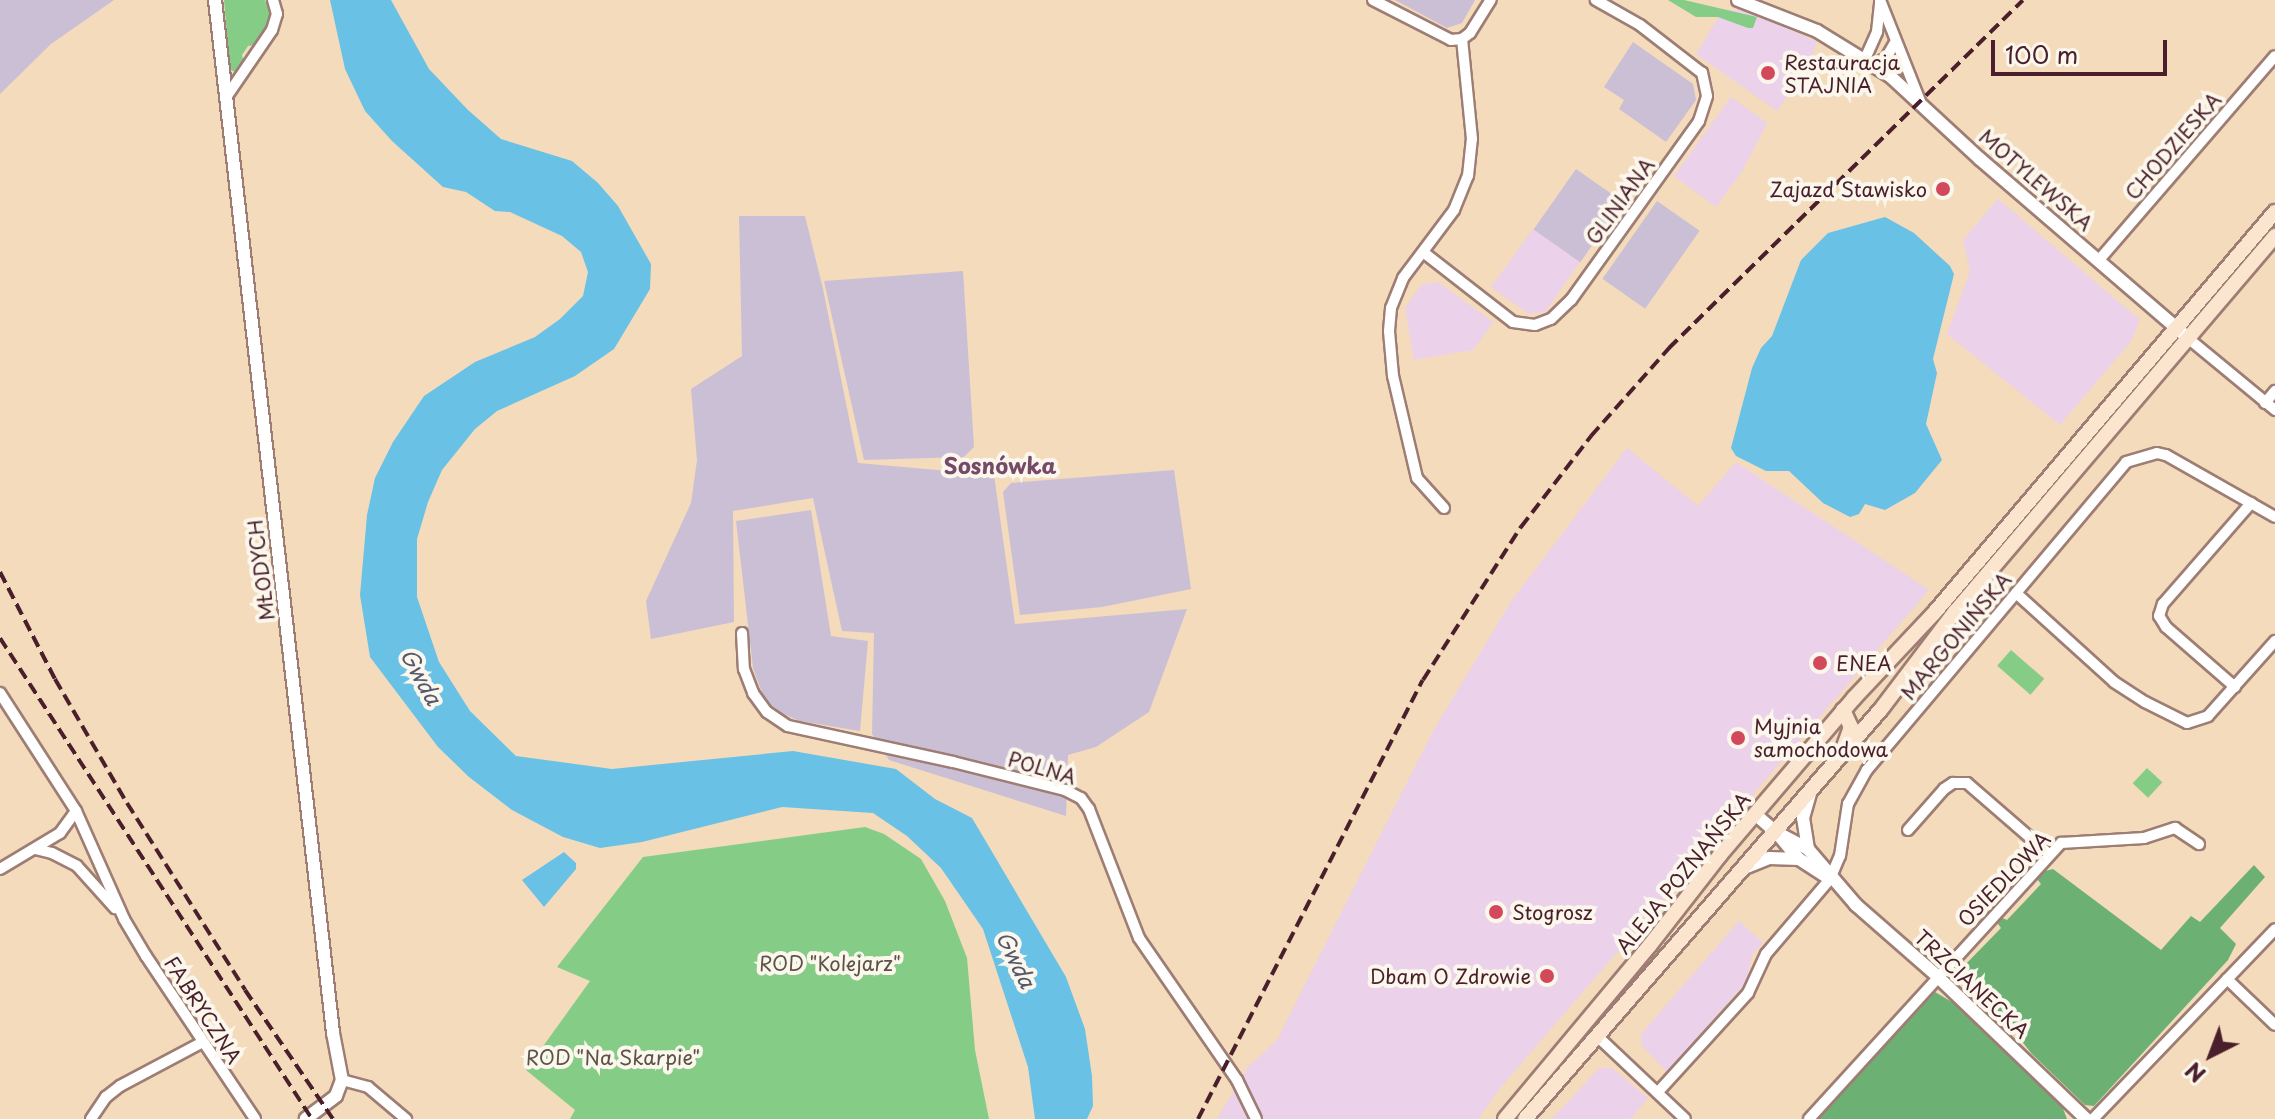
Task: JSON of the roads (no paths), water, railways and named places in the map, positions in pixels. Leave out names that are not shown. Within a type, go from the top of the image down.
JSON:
[{"type":"main road","name":"ALEJA POZNAŃSKA","points":[[1505,1119],[1843,710],[1935,612],[2275,212]]},
{"type":"main road","name":"ALEJA POZNAŃSKA","points":[[1525,1119],[1666,953],[1747,867],[1841,756],[1946,623],[2275,236]]},
{"type":"main road","points":[[1841,756],[1851,727],[1843,710]]},
{"type":"street","name":"MŁODYCH","points":[[215,0],[333,1033],[342,1080]]},
{"type":"street","points":[[227,96],[272,30],[277,14],[273,0]]},
{"type":"street","points":[[1373,0],[1440,37],[1462,39],[1470,33],[1491,0]]},
{"type":"street","name":"GLINIANA","points":[[1423,252],[1513,322],[1535,325],[1551,319],[1571,300],[1699,121],[1707,96],[1702,73],[1640,25],[1596,0]]},
{"type":"street","points":[[1738,0],[1817,31],[1870,62],[1920,101]]},
{"type":"street","name":"MOTYLEWSKA","points":[[1870,62],[1880,0]]},
{"type":"street","name":"MOTYLEWSKA","points":[[1880,0],[1894,44],[1920,101],[1970,151],[2177,328]]},
{"type":"street","points":[[1444,508],[1417,478],[1389,351],[1391,308],[1403,278],[1454,210],[1468,176],[1472,139],[1462,39]]},
{"type":"street","points":[[1870,62],[1886,58],[1894,44]]},
{"type":"street","name":"CHODZIESKA","points":[[2099,260],[2275,56]]},
{"type":"street","points":[[2177,328],[2275,410]]},
{"type":"street","points":[[2265,403],[2275,391]]},
{"type":"street","name":"MARGONIŃSKA","points":[[1658,1092],[1748,993],[1766,954],[1830,879],[1840,856],[1848,804],[1861,779],[2126,462],[2166,455],[2275,517]]},
{"type":"street","points":[[2235,687],[2166,627],[2159,616],[2163,604],[2251,503]]},
{"type":"street","points":[[2016,593],[2114,682],[2178,720],[2201,721],[2275,641]]},
{"type":"street","name":"POLNA","points":[[742,633],[744,669],[750,688],[767,712],[788,726],[953,762],[1065,790],[1081,798],[1089,809],[1139,938],[1242,1088],[1256,1119]]},
{"type":"street","name":"FABRYCZNA","points":[[0,693],[76,811],[124,919],[201,1043],[255,1119]]},
{"type":"street","points":[[1908,830],[1944,789],[1953,783],[1967,783],[2049,854]]},
{"type":"street","points":[[1747,867],[1769,858],[1803,854],[1803,818],[1810,792]]},
{"type":"street","points":[[0,869],[66,828],[76,811]]},
{"type":"street","name":"TRZCIANECKA","points":[[1755,814],[1937,976],[2086,1119]]},
{"type":"street","name":"OSIEDLOWA","points":[[1809,1119],[2049,854],[2068,840],[2142,839],[2175,828],[2184,831],[2199,844]]},
{"type":"street","name":"FABRYCZNA","points":[[35,849],[52,853],[77,866],[124,919]]},
{"type":"street","points":[[2093,1119],[2275,929]]},
{"type":"street","points":[[2227,979],[2275,1025]]},
{"type":"street","points":[[1596,1035],[1685,1119]]},
{"type":"street","points":[[91,1119],[106,1097],[120,1086],[201,1043]]},
{"type":"street","points":[[306,1119],[336,1096],[342,1080],[368,1087],[406,1119]]},
{"type":"water","name":"Gwda","points":[[330,0],[391,0],[429,69],[468,110],[501,139],[572,161],[598,183],[618,206],[651,264],[650,289],[614,349],[575,376],[497,411],[475,429],[442,470],[428,502],[417,539],[417,597],[439,662],[470,711],[516,756],[612,769],[793,751],[896,769],[935,799],[972,818],[1066,977],[1085,1029],[1092,1076],[1093,1106],[1087,1119],[1035,1119],[1028,1067],[983,929],[941,868],[907,836],[873,813],[782,807],[642,842],[600,848],[563,837],[512,810],[469,777],[438,747],[370,657],[360,595],[367,515],[375,478],[393,442],[424,396],[475,362],[535,337],[560,319],[583,296],[588,272],[581,252],[562,236],[510,212],[495,211],[466,192],[443,187],[392,141],[365,111],[345,69]]},
{"type":"water","points":[[1885,217],[1914,233],[1950,266],[1954,274],[1933,359],[1937,373],[1926,424],[1942,460],[1915,493],[1885,510],[1865,504],[1859,514],[1850,517],[1823,503],[1789,471],[1766,471],[1736,456],[1731,448],[1752,368],[1761,348],[1772,336],[1801,260],[1828,233]]},
{"type":"water","points":[[564,852],[576,863],[576,869],[544,907],[522,880]]},
{"type":"railway","points":[[1198,1119],[1423,680],[1521,527],[1591,436],[1669,348],[2023,0]]},
{"type":"railway","points":[[0,572],[55,679],[127,803],[245,990],[333,1119]]},
{"type":"railway","points":[[0,638],[312,1119]]},
{"type":"place","name":"Restauracja STAJNIA","points":[[1768,73]]},
{"type":"place","name":"Zajazd Stawisko","points":[[1943,189]]},
{"type":"place","name":"ENEA","points":[[1820,663]]},
{"type":"place","name":"Myjnia samochodowa","points":[[1738,738]]},
{"type":"place","name":"Stogrosz","points":[[1496,912]]},
{"type":"place","name":"Dbam O Zdrowie","points":[[1547,976]]},
{"type":"district","name":"Sosnówka","points":[[1000,465]]},
{"type":"park label","name":"ROD \"Kolejarz\"","points":[[830,963]]},
{"type":"park label","name":"ROD \"Na Skarpie\"","points":[[613,1057]]}]
